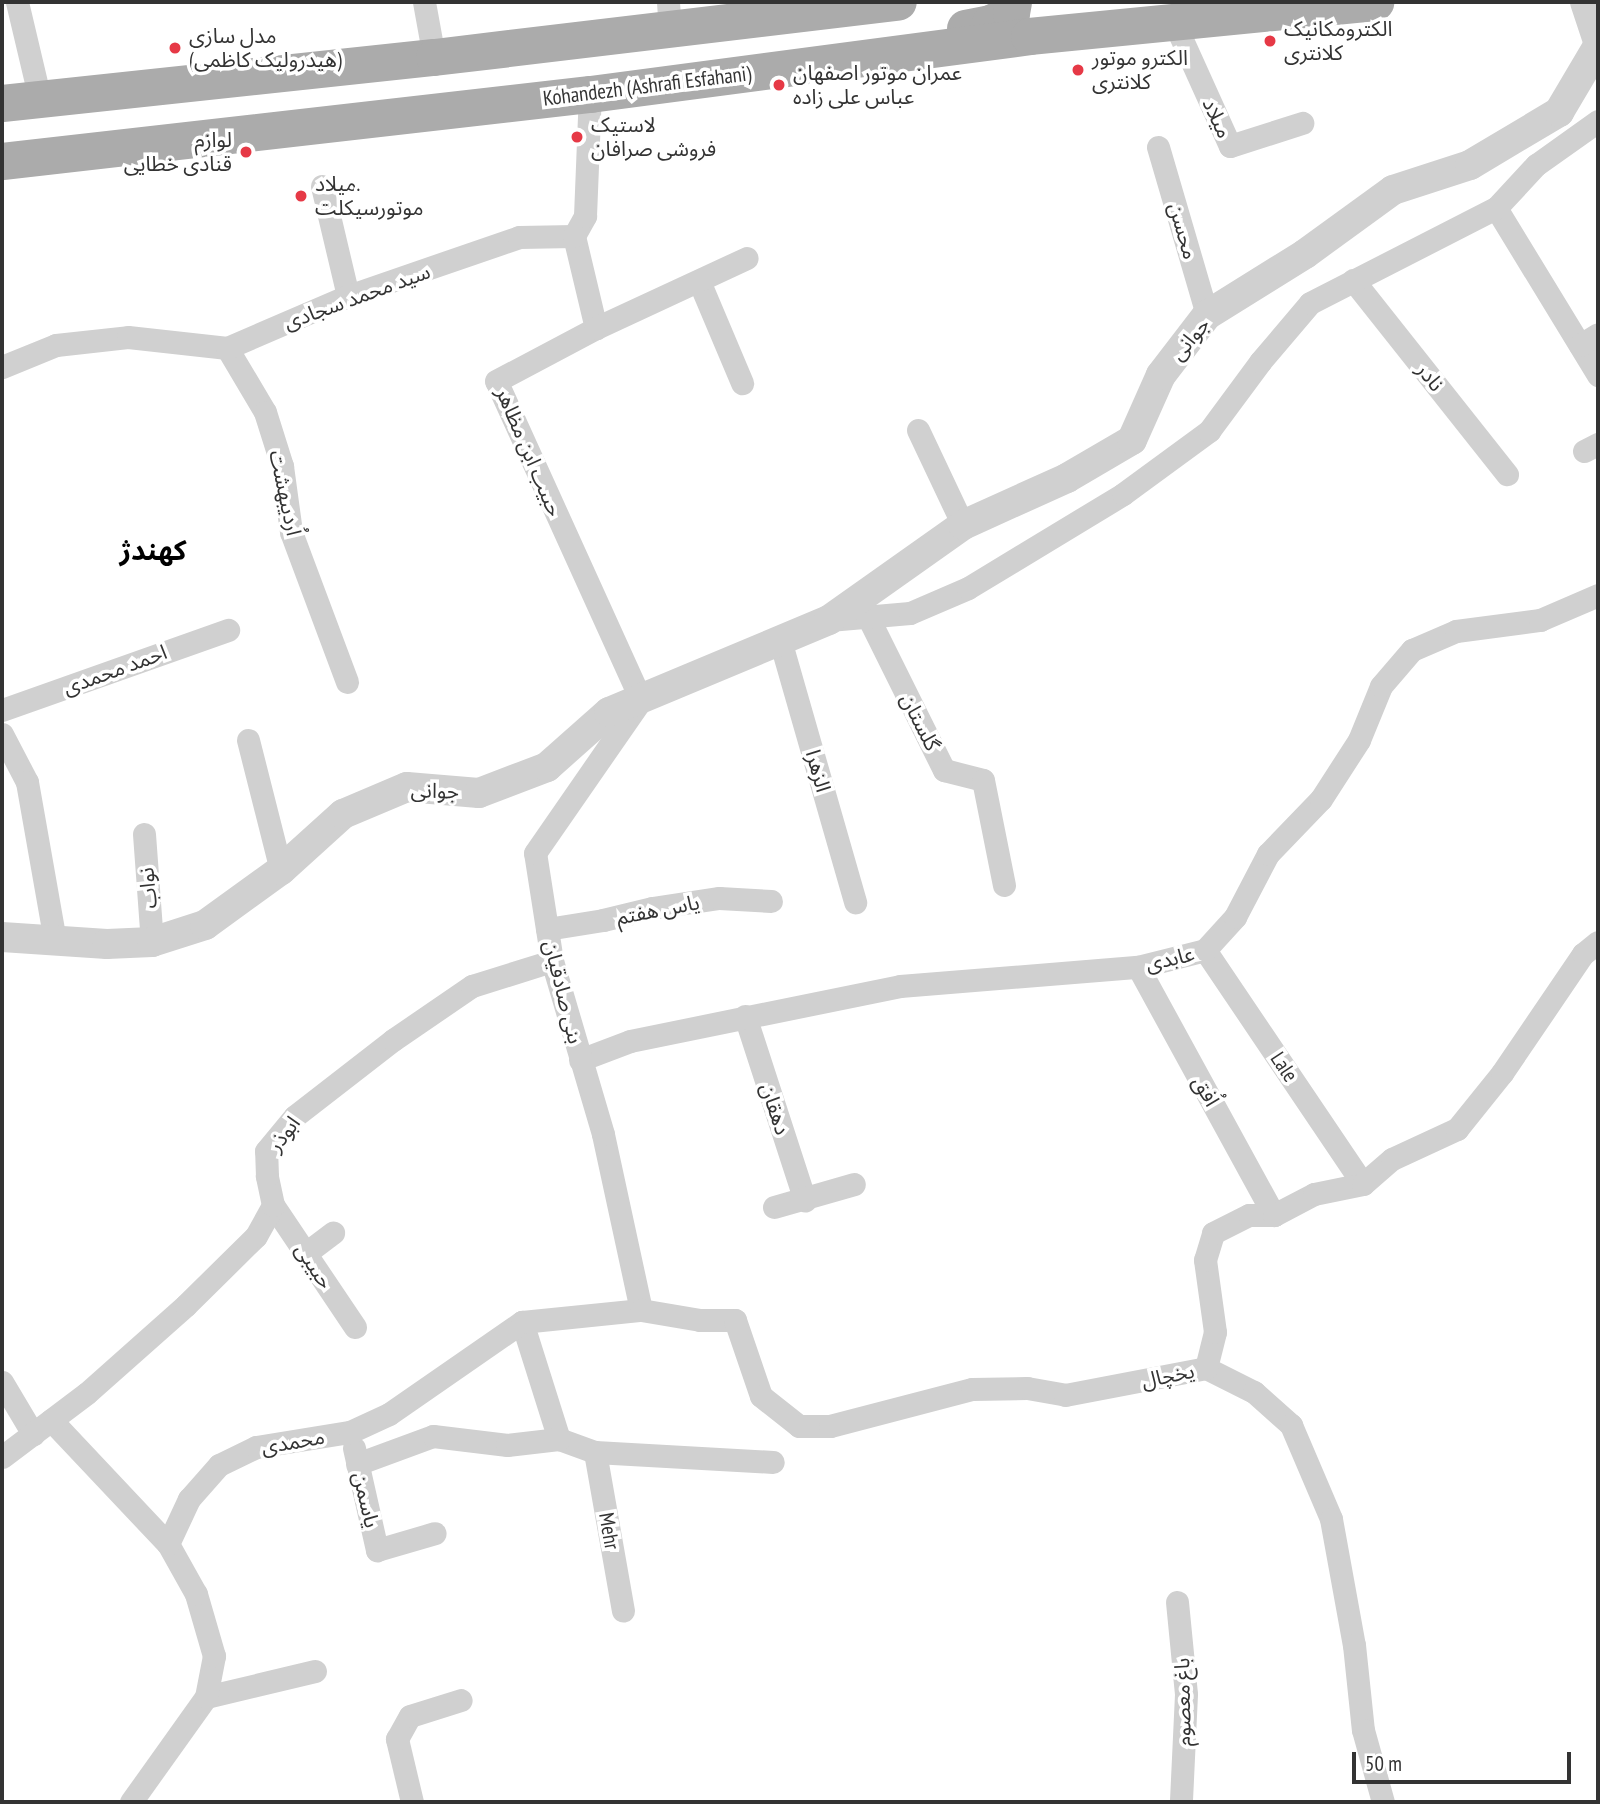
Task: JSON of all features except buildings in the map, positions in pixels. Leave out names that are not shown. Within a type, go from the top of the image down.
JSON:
[{"type":"main road","points":[[2,103],[434,57],[669,15],[898,2]]},
{"type":"main road","points":[[860,59],[916,36],[989,23],[1011,13],[1013,2]]},
{"type":"main road","name":"Kohandezh (Ashrafi Esfahani)","points":[[2,161],[590,94],[860,59],[1139,14],[1174,22],[1375,2]]},
{"type":"street","points":[[17,2],[40,99]]},
{"type":"street","points":[[424,2],[434,57]]},
{"type":"street","name":"جوانی","points":[[2,937],[107,944],[152,942],[205,925],[281,870],[343,814],[407,787],[479,793],[547,766],[608,712],[829,620],[963,524],[1067,478],[1132,440],[1161,375],[1207,315],[1305,254],[1393,190],[1470,165],[1559,112],[1598,44],[1585,2]]},
{"type":"street","name":"میلاد","points":[[1174,22],[1230,146],[1302,123]]},
{"type":"street","points":[[590,94],[585,216],[574,236],[596,328]]},
{"type":"street","name":"جوانی","points":[[829,620],[910,613],[968,588],[1123,494],[1209,431],[1260,362],[1310,303],[1496,208],[1536,165],[1598,121]]},
{"type":"street","name":"محسن","points":[[1158,147],[1207,315]]},
{"type":"street","points":[[322,187],[348,296]]},
{"type":"street","points":[[1496,208],[1589,340],[1598,375]]},
{"type":"street","name":"سید محمد سجادی","points":[[2,367],[56,345],[128,337],[227,348],[348,296],[519,237],[574,236]]},
{"type":"street","name":"حبیب ابن مظاهر","points":[[641,700],[496,381],[596,328],[747,258]]},
{"type":"street","name":"نادر","points":[[1353,280],[1507,474]]},
{"type":"street","points":[[699,281],[743,383]]},
{"type":"street","name":"اُردیبهشت","points":[[227,348],[265,412],[282,466],[290,532],[347,682]]},
{"type":"street","points":[[918,430],[963,524]]},
{"type":"street","name":"عابدی","points":[[580,1060],[630,1041],[900,986],[1138,967],[1205,950],[1235,917],[1268,854],[1321,799],[1359,740],[1381,686],[1412,650],[1456,631],[1541,620],[1598,595]]},
{"type":"street","name":"گلستان","points":[[868,617],[944,771],[983,780],[1004,885]]},
{"type":"street","name":"احمد محمدی","points":[[2,710],[228,630]]},
{"type":"street","name":"الزهرا","points":[[780,640],[855,902]]},
{"type":"street","name":"بنی صادقیان","points":[[641,700],[535,852],[552,961],[603,1134],[642,1310]]},
{"type":"street","points":[[2,734],[27,782],[55,941]]},
{"type":"street","points":[[248,740],[281,870]]},
{"type":"street","name":"نواب","points":[[144,834],[152,942]]},
{"type":"street","name":"یاس هفتم","points":[[547,929],[719,898],[771,901]]},
{"type":"street","name":"یخچال","points":[[642,1310],[700,1320],[735,1320],[761,1396],[799,1426],[830,1426],[972,1389],[1027,1388],[1065,1395],[1206,1368],[1215,1332],[1205,1260],[1213,1233],[1249,1215],[1274,1215],[1314,1194],[1363,1184],[1392,1159],[1457,1129],[1502,1073],[1583,954],[1598,942]]},
{"type":"street","name":"Lale","points":[[1205,950],[1363,1184]]},
{"type":"street","name":"ابوذر","points":[[273,1205],[267,1176],[267,1151],[295,1116],[393,1040],[472,986],[552,961]]},
{"type":"street","name":"اُفق","points":[[1138,967],[1274,1215]]},
{"type":"street","name":"دهقان","points":[[745,1016],[805,1201]]},
{"type":"street","points":[[774,1208],[855,1184]]},
{"type":"street","points":[[2,1457],[87,1393],[186,1305],[256,1236],[273,1205]]},
{"type":"street","name":"حبیبی","points":[[273,1205],[355,1327]]},
{"type":"street","points":[[306,1253],[333,1233]]},
{"type":"street","name":"محمدی","points":[[168,1544],[189,1499],[219,1465],[256,1447],[350,1432],[389,1414],[522,1322],[642,1310]]},
{"type":"street","points":[[522,1322],[559,1439]]},
{"type":"street","points":[[1206,1368],[1254,1392],[1291,1425],[1331,1519],[1354,1645],[1363,1730],[1383,1802]]},
{"type":"street","points":[[2,1382],[42,1427],[168,1544],[196,1594],[214,1656],[206,1697],[131,1802]]},
{"type":"street","name":"یاسمن","points":[[350,1432],[377,1550],[435,1533]]},
{"type":"street","points":[[357,1464],[433,1436],[507,1445],[559,1439],[595,1452],[773,1462]]},
{"type":"street","name":"Mehr","points":[[595,1452],[623,1611]]},
{"type":"street","name":"باغ معصوم","points":[[1177,1602],[1186,1694],[1181,1802]]},
{"type":"street","points":[[206,1697],[315,1671]]},
{"type":"street","points":[[412,1802],[397,1739],[410,1716],[461,1700]]},
{"type":"place","name":"الکترومکانیک کلانتری","points":[[1270,41]]},
{"type":"place","name":"مدل سازی (هیدرولیک کاظمی)","points":[[175,48]]},
{"type":"place","name":"الکترو موتور کلانتری","points":[[1078,70]]},
{"type":"place","name":"عمران موتور اصفهان عباس علی زاده","points":[[779,85]]},
{"type":"place","name":"لاستیک فروشی صرافان","points":[[577,137]]},
{"type":"place","name":"لوازم قنادی خطایی","points":[[246,152]]},
{"type":"place","name":"میلاد. موتورسیکلت","points":[[301,196]]},
{"type":"district","name":"کهندژ","points":[[153,550]]}]
